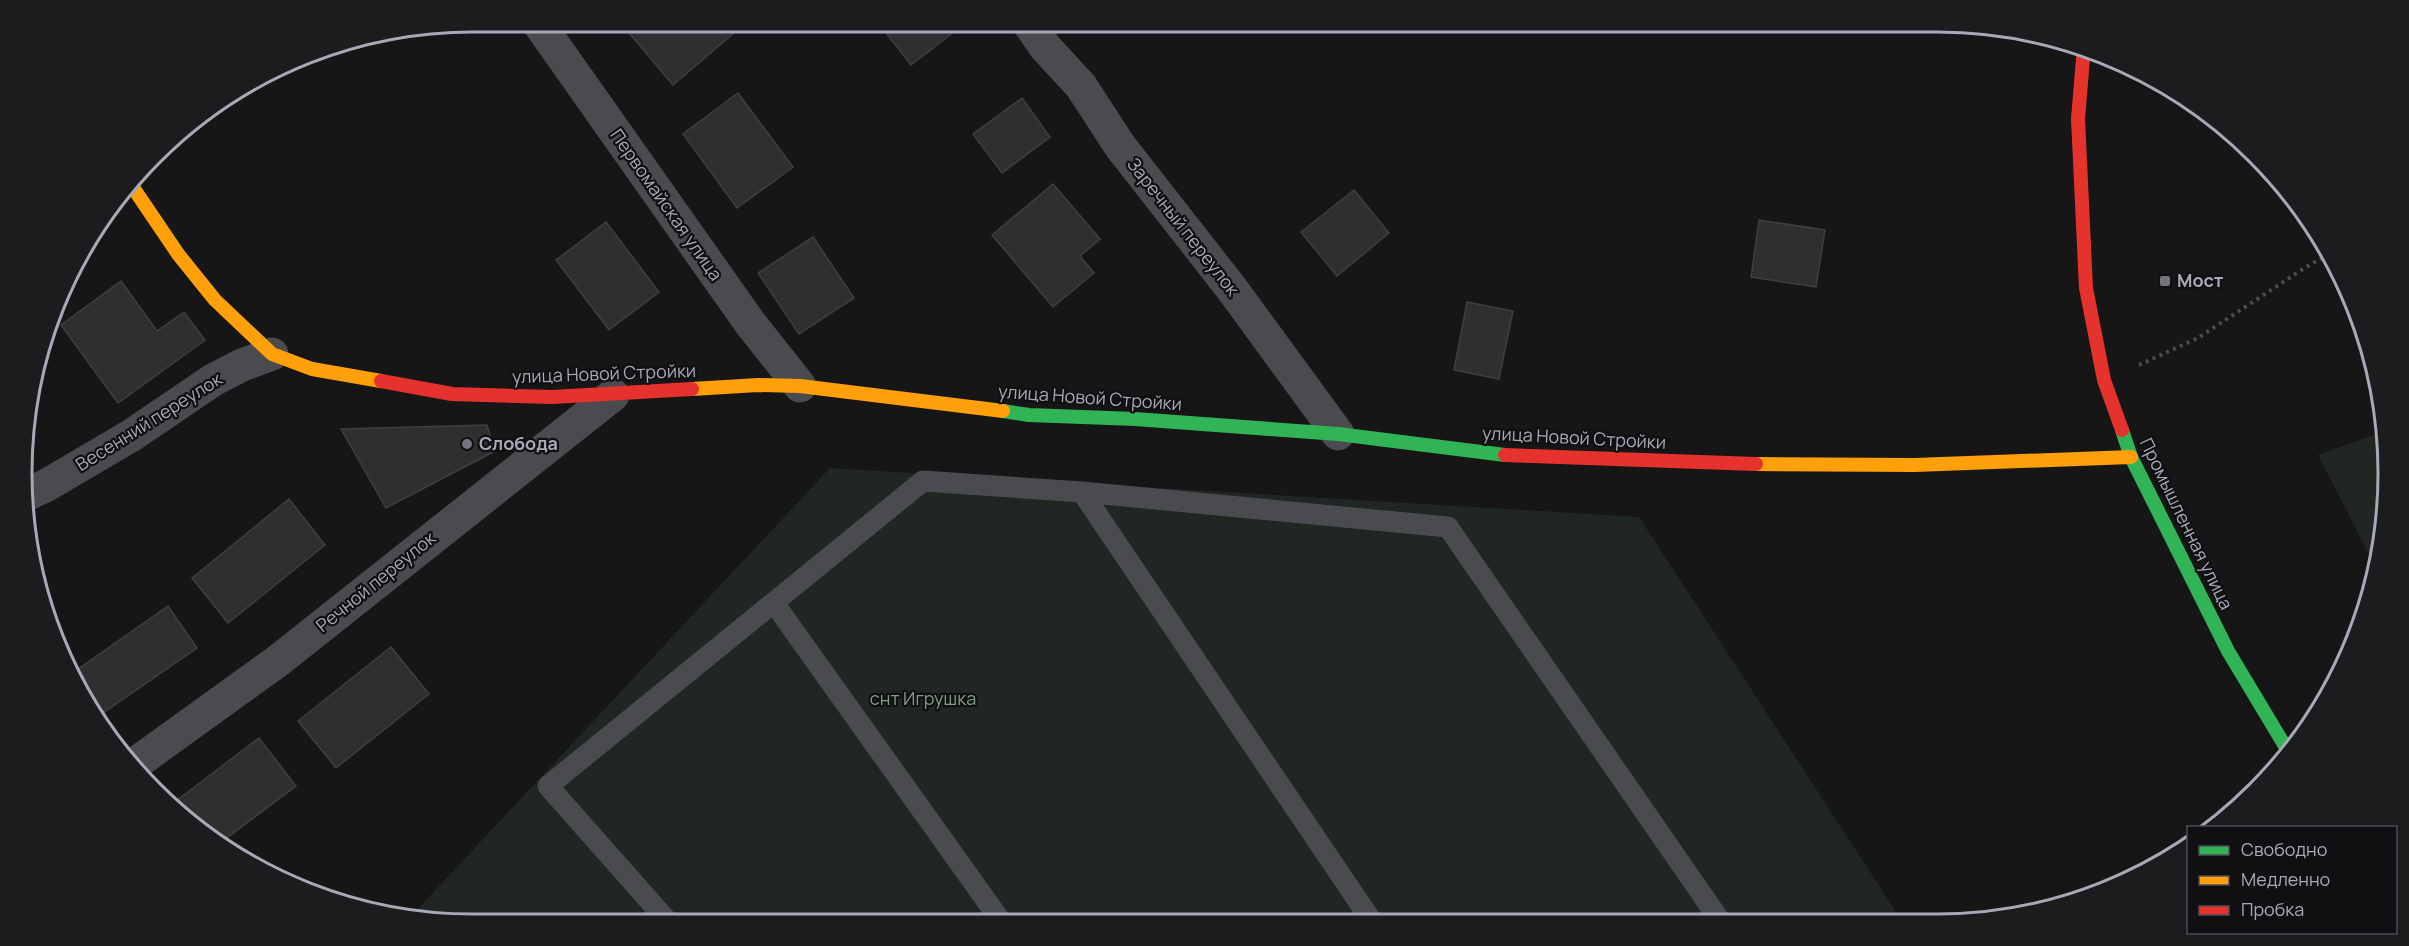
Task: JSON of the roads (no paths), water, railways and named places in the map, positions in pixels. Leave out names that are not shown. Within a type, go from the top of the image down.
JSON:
[{"type":"street","name":"Первомайская улица","points":[[545,32],[737,304],[800,386]]},
{"type":"street","name":"Заречный переулок","points":[[1034,32],[1045,48],[1081,86],[1120,146],[1232,289],[1338,434]]},
{"type":"street","name":"Промышленная улица","points":[[2083,57],[2078,118],[2086,288],[2104,380],[2131,457],[2228,651],[2284,744]]},
{"type":"street","name":"улица Новой Стройки","points":[[135,190],[178,254],[215,300],[272,354],[312,369],[452,394],[552,398],[758,385],[800,386],[1029,415],[1157,421],[1338,434],[1422,443],[1490,454],[1727,464],[1915,465],[2131,457]]},
{"type":"street","name":"Весенний переулок","points":[[32,492],[132,435],[213,380],[242,365],[272,354]]},
{"type":"street","name":"Речной переулок","points":[[139,761],[287,654],[613,395]]},
{"type":"lane","points":[[661,914],[548,786],[923,481],[1082,492],[1448,527],[1715,914]]},
{"type":"lane","points":[[1082,492],[1366,914]]},
{"type":"lane","points":[[774,603],[996,914]]},
{"type":"place","name":"Мост","points":[[2165,281]]},
{"type":"place","name":"Слобода","points":[[467,444]]},
{"type":"park label","name":"снт Игрушка","points":[[923,699]]}]
